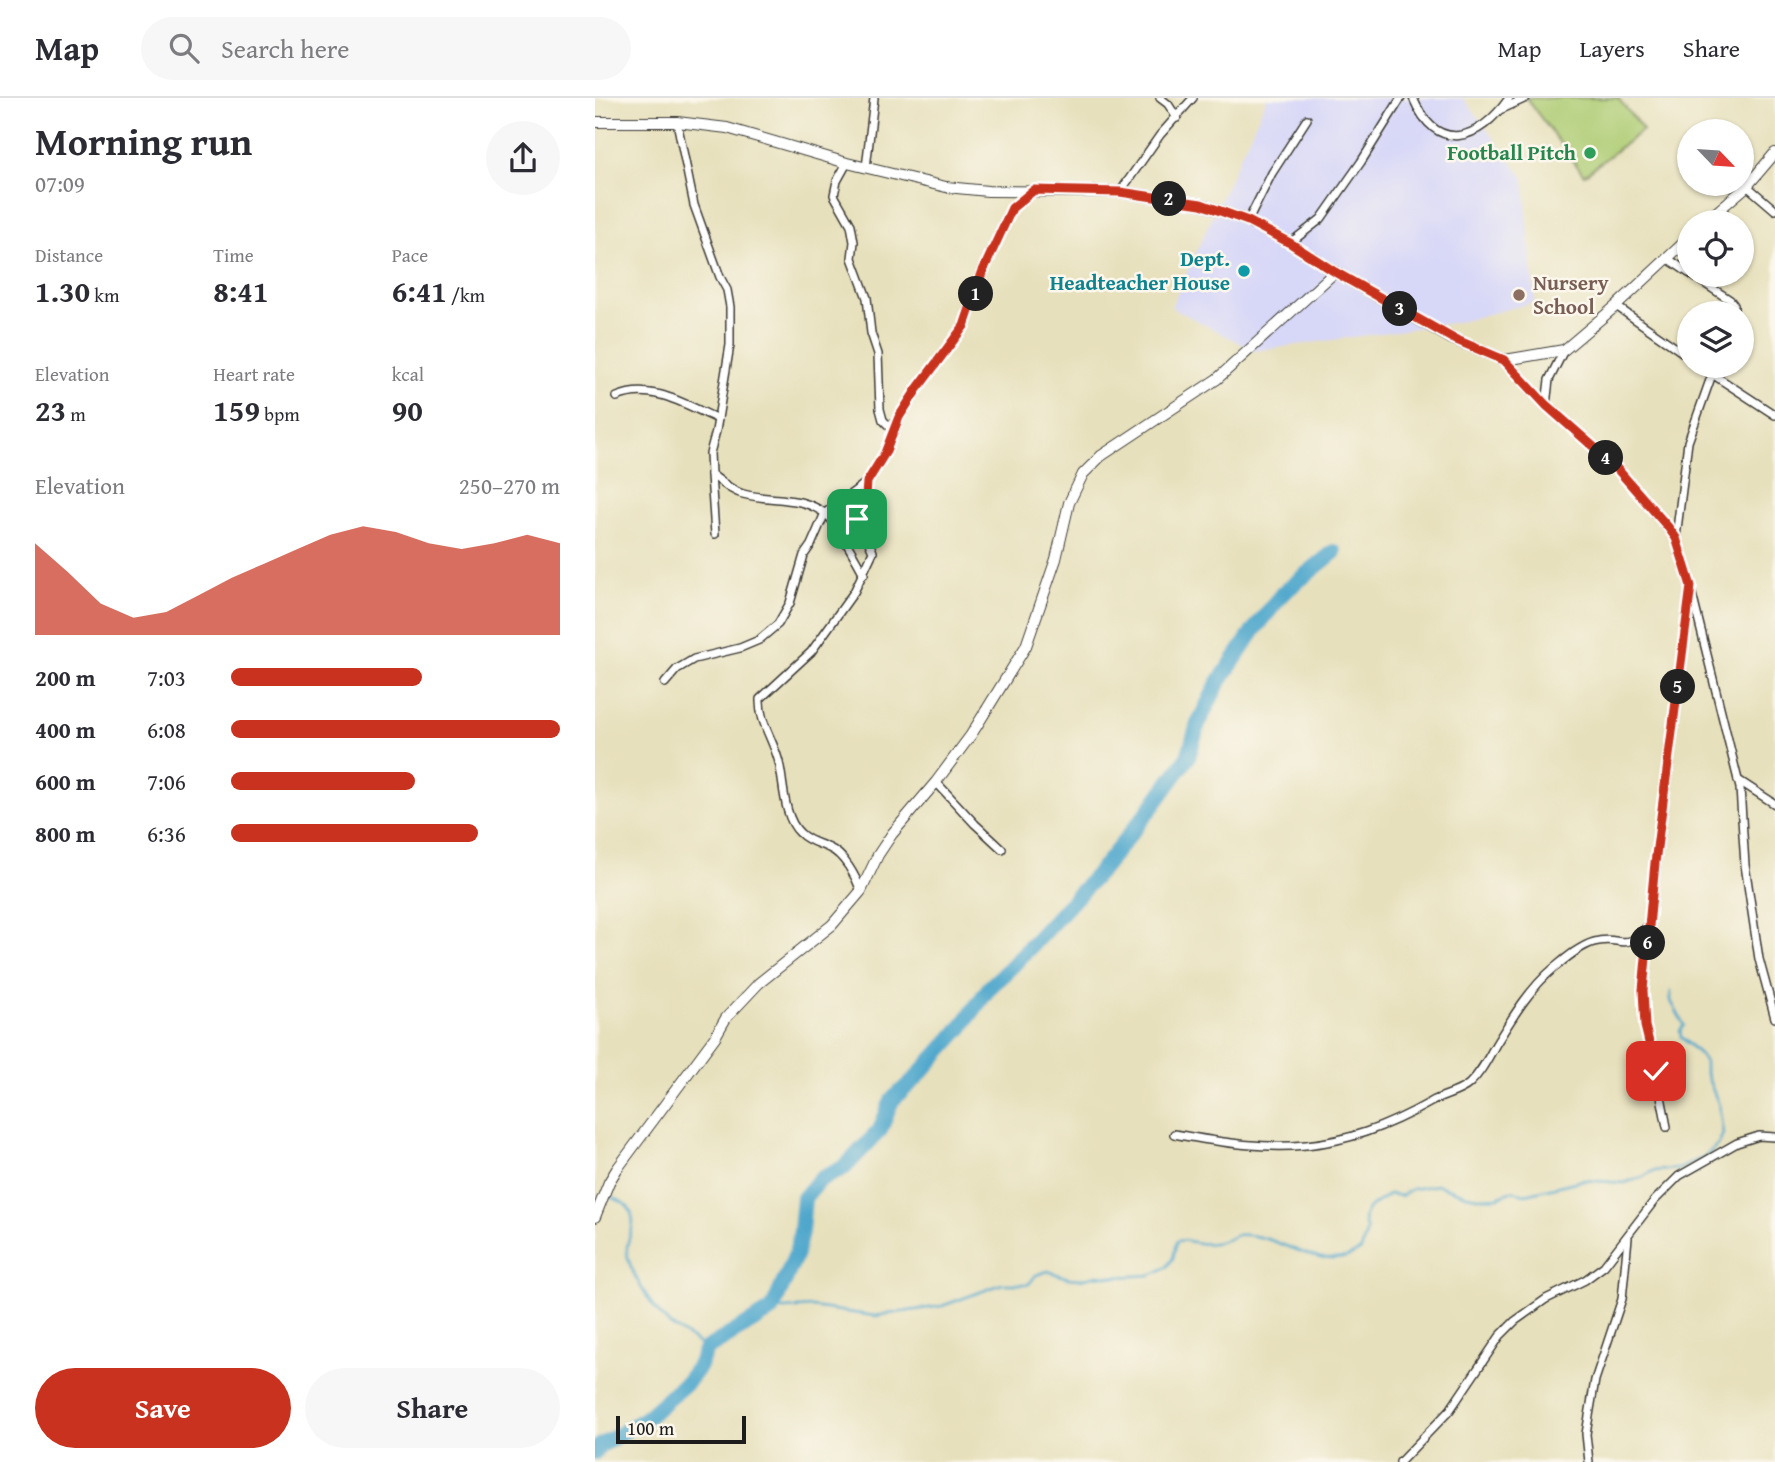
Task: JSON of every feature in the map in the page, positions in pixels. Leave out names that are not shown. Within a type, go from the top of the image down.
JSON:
[{"type":"street","points":[[866,168],[874,98]]},
{"type":"street","points":[[1160,98],[1168,104],[1177,118]]},
{"type":"street","points":[[1120,192],[1160,135],[1193,98]]},
{"type":"street","points":[[1290,243],[1321,219],[1401,98]]},
{"type":"street","points":[[1413,98],[1431,127],[1451,137],[1462,137],[1475,131],[1501,110],[1526,98]]},
{"type":"street","points":[[1501,110],[1509,98]]},
{"type":"street","points":[[1248,221],[1272,173],[1307,119]]},
{"type":"street","points":[[595,122],[677,122],[727,128],[846,163],[946,187],[988,191],[1120,192],[1201,204],[1248,221],[1452,338],[1504,360],[1546,405],[1612,463],[1676,538],[1691,586],[1738,780],[1745,865],[1759,959],[1775,1018]]},
{"type":"street","points":[[677,122],[695,205],[727,290],[730,307],[730,345],[710,453],[715,534]]},
{"type":"street","points":[[1754,178],[1775,153]]},
{"type":"street","points":[[846,163],[837,181],[834,195],[851,225],[854,242],[852,258],[867,298],[871,333],[878,354],[880,409],[883,420],[893,430]]},
{"type":"street","points":[[665,683],[677,669],[694,659],[740,649],[759,640],[778,624],[790,603],[804,555],[825,513],[867,482],[885,453],[893,430],[917,389],[964,326],[982,273],[1012,208],[1034,190]]},
{"type":"street","points":[[1754,192],[1775,210]]},
{"type":"street","points":[[1719,210],[1735,196]]},
{"type":"street","points":[[1546,405],[1549,380],[1564,350],[1677,249]]},
{"type":"street","points":[[1667,258],[1677,265]]},
{"type":"street","points":[[595,1217],[617,1169],[715,1037],[726,1017],[759,983],[832,925],[861,891],[878,855],[892,834],[971,736],[1026,646],[1053,569],[1069,503],[1083,474],[1101,456],[1217,379],[1335,272]]},
{"type":"street","points":[[1710,287],[1731,301]]},
{"type":"street","points":[[1616,306],[1677,349]]},
{"type":"street","points":[[1504,360],[1564,350]]},
{"type":"street","points":[[1676,538],[1688,442],[1710,378]]},
{"type":"street","points":[[1717,378],[1775,415]]},
{"type":"street","points":[[617,397],[627,392],[645,390],[718,419]]},
{"type":"street","points":[[711,474],[740,494],[789,499],[825,513],[835,524],[864,574]]},
{"type":"street","points":[[861,891],[854,876],[834,851],[808,839],[793,823],[782,784],[780,765],[760,709],[760,699],[811,652],[864,574],[873,552],[857,523],[866,496],[867,482]]},
{"type":"street","points":[[1667,1127],[1645,1026],[1643,990],[1691,586]]},
{"type":"street","points":[[1738,780],[1775,804]]},
{"type":"street","points":[[936,782],[1002,849]]},
{"type":"street","points":[[1174,1134],[1252,1146],[1286,1147],[1317,1145],[1387,1126],[1468,1085],[1534,987],[1553,969],[1585,945],[1597,941],[1626,943],[1650,923]]},
{"type":"street","points":[[1400,1462],[1450,1410],[1500,1336],[1515,1321],[1546,1299],[1585,1280],[1604,1266],[1654,1202],[1679,1176],[1737,1143],[1759,1136],[1775,1137]]},
{"type":"street","points":[[1589,1462],[1586,1434],[1595,1380],[1622,1299],[1627,1237]]},
{"type":"shaded area","points":[[1267,98],[1463,98],[1524,178],[1535,302],[1458,322],[1255,351],[1171,307]]},
{"type":"green space","name":"Football Pitch","points":[[1526,98],[1618,98],[1643,130],[1584,175]]},
{"type":"waterway","points":[[595,1452],[600,1446],[646,1418],[687,1382],[699,1366],[706,1349],[772,1310],[796,1254],[804,1198],[819,1180],[845,1167],[880,1130],[892,1100],[961,1028],[989,988],[1103,868],[1188,757],[1198,724],[1217,685],[1254,630],[1283,593],[1334,552]]},
{"type":"waterway","points":[[772,1310],[812,1307],[875,1316],[942,1306],[1002,1284],[1029,1284],[1036,1275],[1048,1271],[1080,1279],[1098,1275],[1151,1275],[1167,1267],[1173,1258],[1177,1241],[1209,1243],[1224,1241],[1237,1235],[1270,1240],[1316,1257],[1346,1257],[1361,1250],[1367,1230],[1364,1217],[1366,1212],[1390,1194],[1401,1196],[1412,1189],[1437,1185],[1467,1195],[1498,1197],[1512,1191],[1526,1194],[1583,1180],[1624,1183],[1653,1171],[1679,1169],[1707,1155],[1723,1134],[1719,1105],[1705,1071],[1705,1062],[1681,1037],[1680,1031],[1684,1025],[1671,1001],[1671,991]]},
{"type":"waterway","points":[[607,1197],[623,1203],[631,1212],[633,1225],[627,1253],[633,1271],[650,1301],[669,1324],[706,1349]]},
{"type":"place","name":"Football Pitch","points":[[1590,153]]},
{"type":"place","name":"Dept. Headteacher House","points":[[1244,271]]},
{"type":"place","name":"Nursery School","points":[[1519,295]]},
{"type":"route","points":[[857,519],[866,496],[869,477],[885,453],[899,417],[964,326],[982,273],[1012,208],[1034,190],[1120,192],[1201,204],[1232,214],[1290,243],[1335,272],[1452,338],[1504,360],[1546,405],[1612,463],[1654,509],[1676,538],[1691,586],[1655,863],[1643,990],[1645,1026],[1656,1071]]}]
